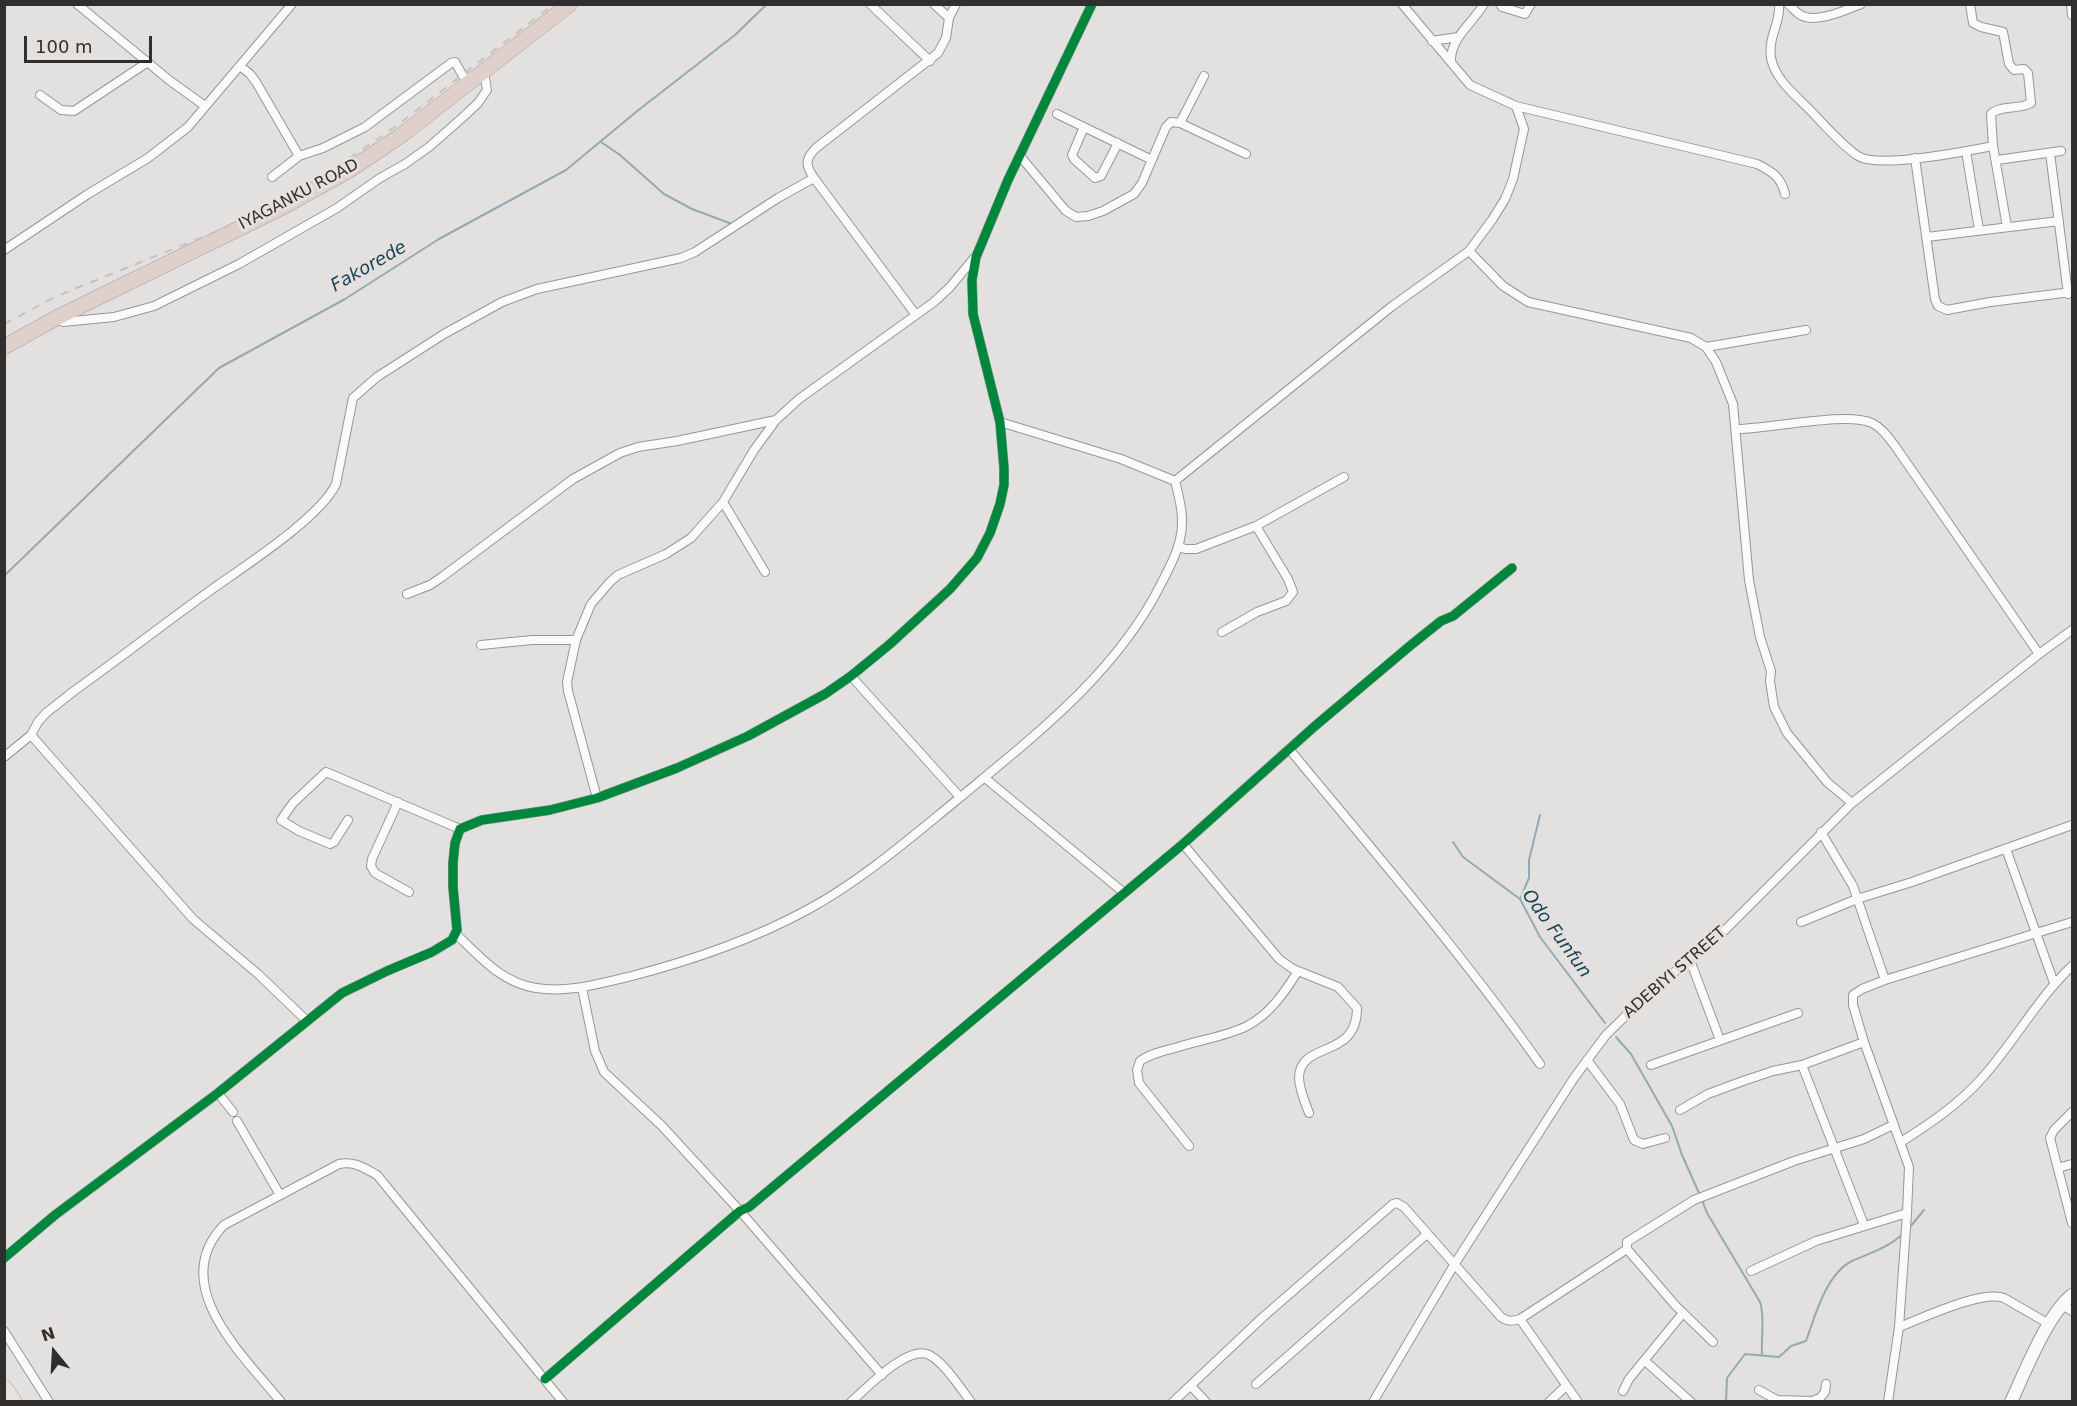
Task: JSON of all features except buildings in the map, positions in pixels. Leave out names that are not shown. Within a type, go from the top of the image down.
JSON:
[{"type":"highway","name":"IYAGANKU ROAD","points":[[4,347],[58,317],[320,187],[403,134],[570,4]]},
{"type":"main road","points":[[4,1386],[15,1401]]},
{"type":"street","points":[[77,4],[205,106]]},
{"type":"street","points":[[4,250],[168,144],[188,127],[292,4]]},
{"type":"street","points":[[870,4],[930,61]]},
{"type":"street","points":[[934,4],[949,18]]},
{"type":"street","points":[[916,315],[814,178],[806,162],[807,156],[816,148],[938,53],[946,38],[949,18],[956,4]]},
{"type":"street","points":[[348,820],[334,842],[330,844],[299,831],[281,820],[293,803],[326,772],[460,829],[482,820],[550,810],[597,798],[677,768],[737,742],[825,694],[890,644],[966,573],[984,546],[1000,504],[1004,485],[1000,422],[973,314],[972,287],[976,257],[1020,156],[1092,4]]},
{"type":"street","points":[[1402,4],[1470,84],[1516,106],[1757,164],[1779,177],[1785,194]]},
{"type":"street","points":[[1450,63],[1453,44],[1477,16],[1484,4]]},
{"type":"street","points":[[1500,4],[1502,7],[1525,14],[1531,4]]},
{"type":"street","points":[[1861,4],[1817,18],[1799,14],[1791,5],[1780,9],[1773,31],[1772,58],[1778,76],[1785,85],[1858,156],[1873,160],[1915,158],[1993,146]]},
{"type":"street","points":[[1970,4],[1975,25],[2004,32],[2009,64],[2014,70],[2024,69],[2028,73],[2031,103],[1992,111],[1993,146],[2007,227]]},
{"type":"street","points":[[2071,4],[2073,15]]},
{"type":"street","points":[[1432,40],[1458,37]]},
{"type":"street","points":[[40,95],[61,110],[74,111],[148,62]]},
{"type":"street","points":[[58,317],[63,322],[74,322],[114,317],[154,306],[239,264],[337,208],[429,147],[478,103],[487,90],[478,76],[463,76],[455,62],[451,63],[365,127],[323,148],[299,156],[272,177]]},
{"type":"street","points":[[240,66],[256,82],[299,156]]},
{"type":"street","points":[[1180,123],[1204,76]]},
{"type":"street","points":[[1175,481],[1391,307],[1469,251],[1505,199],[1513,179],[1524,129],[1516,106]]},
{"type":"street","points":[[1057,114],[1152,160]]},
{"type":"street","points":[[1020,156],[1066,211],[1076,217],[1103,211],[1134,194],[1168,124],[1180,123],[1246,154]]},
{"type":"street","points":[[1084,127],[1072,154],[1074,159],[1095,178],[1101,176],[1118,143]]},
{"type":"street","points":[[1966,151],[1979,230]]},
{"type":"street","points":[[1996,160],[2061,151]]},
{"type":"street","points":[[1915,158],[1935,299],[1942,309],[2070,293],[2050,153]]},
{"type":"street","points":[[4,757],[31,735],[46,713],[263,552],[323,503],[336,484],[353,398],[377,377],[444,334],[502,302],[537,289],[681,258],[695,252],[778,198],[814,178]]},
{"type":"street","points":[[1927,237],[2059,221]]},
{"type":"street","points":[[1469,251],[1503,286],[1528,302],[1670,332],[1691,338],[1706,347],[1729,390],[1737,429],[1749,580],[1762,648],[1771,671],[1770,681],[1774,707],[1787,733],[1827,782],[1852,803]]},
{"type":"street","points":[[597,798],[567,682],[576,640],[591,604],[618,575],[678,548],[691,538],[723,502],[754,450],[776,420],[799,399],[916,315],[950,287],[976,257]]},
{"type":"street","points":[[1706,347],[1806,330]]},
{"type":"street","points":[[1737,429],[1841,418],[1874,423],[1883,430],[1895,446],[2039,654]]},
{"type":"street","points":[[407,594],[430,585],[573,479],[620,453],[638,447],[776,420]]},
{"type":"street","points":[[1000,422],[1121,459],[1175,481]]},
{"type":"street","points":[[1178,546],[1185,549],[1196,549],[1256,526],[1344,477]]},
{"type":"street","points":[[460,829],[455,843],[453,863],[456,934],[487,965],[519,984],[556,990],[582,988],[680,964],[771,929],[809,909],[856,879],[960,797],[1082,691],[1116,656],[1152,603],[1178,546],[1183,526],[1175,481]]},
{"type":"street","points":[[723,502],[765,572]]},
{"type":"street","points":[[1222,633],[1257,612],[1286,601],[1293,592],[1288,579],[1256,526]]},
{"type":"street","points":[[545,1379],[740,1211],[749,1207],[851,1119],[1183,844],[1315,726],[1430,629],[1453,616],[1512,568]]},
{"type":"street","name":"ADEBIYI STREET","points":[[1373,1401],[1454,1265],[1587,1060],[1606,1035],[1652,990],[1720,935],[1852,803],[2039,654],[2073,630]]},
{"type":"street","points":[[482,645],[532,640],[576,640]]},
{"type":"street","points":[[851,676],[960,797]]},
{"type":"street","points":[[31,735],[193,919],[258,974],[307,1021]]},
{"type":"street","points":[[1290,750],[1494,998],[1540,1064]]},
{"type":"street","points":[[985,777],[1123,892]]},
{"type":"street","points":[[398,802],[371,866],[375,873],[409,892]]},
{"type":"street","points":[[1801,922],[1857,899],[2073,825]]},
{"type":"street","points":[[1821,832],[1853,886],[1886,980]]},
{"type":"street","points":[[1183,844],[1279,959],[1298,971],[1338,987],[1357,1008],[1355,1024],[1347,1037],[1333,1047],[1309,1057],[1301,1067],[1300,1086],[1309,1113]]},
{"type":"street","points":[[2007,849],[2054,983]]},
{"type":"street","points":[[1888,1401],[1899,1326],[1909,1167],[1864,1042],[1853,1005],[1853,995],[1886,980],[2073,922]]},
{"type":"street","points":[[4,1258],[55,1215],[218,1093],[342,993],[445,945],[456,934]]},
{"type":"street","points":[[1690,960],[1720,1040]]},
{"type":"street","points":[[1901,1142],[1945,1113],[1984,1076],[2054,983],[2073,966]]},
{"type":"street","points":[[1189,1146],[1139,1083],[1137,1070],[1140,1061],[1148,1056],[1247,1027],[1276,1001],[1298,971]]},
{"type":"street","points":[[582,988],[595,1051],[604,1072],[650,1113],[740,1211],[882,1375]]},
{"type":"street","points":[[1651,1065],[1798,1013]]},
{"type":"street","points":[[1680,1110],[1708,1094],[1743,1081],[1802,1065],[1864,1042]]},
{"type":"street","points":[[1587,1060],[1620,1104],[1634,1140],[1642,1144],[1665,1138]]},
{"type":"street","points":[[1802,1065],[1864,1225]]},
{"type":"street","points":[[218,1093],[232,1112]]},
{"type":"street","points":[[2073,1112],[2050,1134],[2050,1142],[2073,1223]]},
{"type":"street","points":[[237,1122],[280,1195]]},
{"type":"street","points":[[1713,1342],[1683,1313],[1627,1249],[1627,1242],[1694,1200],[1794,1161],[1864,1139],[1893,1125]]},
{"type":"street","points":[[281,1401],[221,1328],[208,1303],[204,1276],[205,1261],[215,1235],[225,1226],[339,1164],[348,1162],[360,1165],[377,1175],[563,1401]]},
{"type":"street","points":[[2058,1168],[2073,1164]]},
{"type":"street","points":[[1173,1401],[1263,1317],[1390,1206],[1397,1203],[1404,1207],[1507,1321],[1520,1319],[1627,1249]]},
{"type":"street","points":[[1751,1271],[1796,1249],[1864,1225],[1907,1213]]},
{"type":"street","points":[[1256,1384],[1426,1234]]},
{"type":"street","points":[[1899,1326],[1980,1298],[1996,1295],[2049,1324]]},
{"type":"street","points":[[2011,1401],[2049,1324],[2067,1308],[2073,1296]]},
{"type":"street","points":[[1623,1391],[1629,1379],[1683,1313]]},
{"type":"street","points":[[1520,1319],[1578,1401]]},
{"type":"street","points":[[4,1331],[49,1401]]},
{"type":"street","points":[[851,1401],[902,1358],[925,1353],[934,1358],[971,1401]]},
{"type":"street","points":[[1645,1361],[1691,1401]]},
{"type":"street","points":[[1759,1390],[1777,1401],[1812,1401],[1820,1398],[1825,1392],[1826,1384]]},
{"type":"street","points":[[1191,1386],[1206,1401]]},
{"type":"street","points":[[1549,1401],[1566,1386]]},
{"type":"waterway","name":"Fakorede","points":[[4,576],[219,368],[345,299],[439,239],[566,170],[735,35],[767,4]]},
{"type":"waterway","points":[[601,142],[620,155],[664,194],[692,209],[732,224]]},
{"type":"waterway","points":[[1520,899],[1529,878],[1529,860],[1540,815]]},
{"type":"waterway","name":"Odo Funfun","points":[[1453,842],[1463,857],[1520,899],[1540,937],[1605,1023]]},
{"type":"waterway","name":"Odo Funfun","points":[[1616,1037],[1631,1054],[1672,1126],[1699,1193]]},
{"type":"waterway","name":"Odo Funfun","points":[[1702,1200],[1707,1213],[1760,1302],[1763,1321],[1762,1354]]},
{"type":"waterway","points":[[1910,1227],[1924,1210]]},
{"type":"waterway","points":[[1726,1402],[1727,1378],[1745,1354],[1779,1357],[1791,1346],[1806,1341],[1823,1296],[1835,1275],[1852,1261],[1884,1247],[1902,1235]]},
{"type":"railway","points":[[4,324],[57,296],[220,230],[325,175],[399,124],[554,4]]},
{"type":"cycle path","points":[[4,1258],[55,1215],[218,1093],[342,993],[432,952],[452,940],[457,930],[453,863],[455,843],[460,829],[482,820],[550,810],[597,798],[677,768],[748,736],[825,694],[851,676],[950,589],[977,558],[990,533],[1000,504],[1004,485],[1004,468],[1000,422],[973,314],[972,280],[976,257],[1008,180],[1092,4]]},
{"type":"cycle path","points":[[545,1379],[740,1211],[749,1207],[1183,844],[1315,726],[1411,645],[1441,621],[1453,616],[1512,568]]}]
